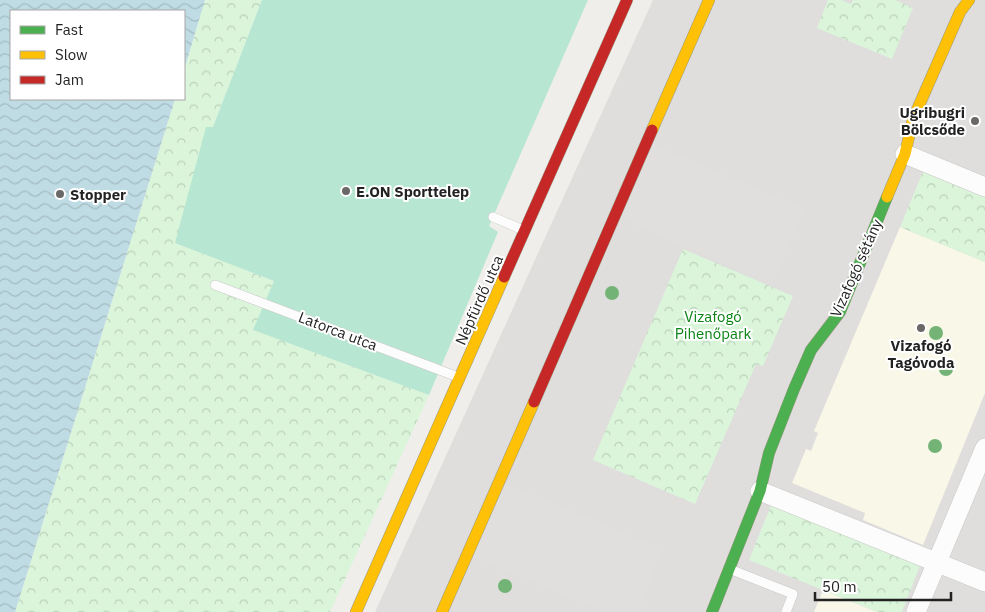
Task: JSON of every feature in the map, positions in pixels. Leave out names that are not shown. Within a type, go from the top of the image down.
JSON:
[{"type":"street","name":"Népfürdő utca","points":[[356,612],[627,0]]},
{"type":"street","points":[[442,612],[709,0]]},
{"type":"street","name":"Vizafogó sétány","points":[[712,612],[760,491],[769,453],[794,389],[811,350],[840,312],[906,154],[913,119],[960,12],[969,0]]},
{"type":"street","points":[[906,154],[985,187]]},
{"type":"street","points":[[916,612],[985,448]]},
{"type":"street","points":[[760,491],[985,582]]},
{"type":"lane","points":[[493,217],[525,231]]},
{"type":"lane","name":"Latorca utca","points":[[215,285],[461,378]]},
{"type":"lane","points":[[729,569],[793,594],[786,612]]},
{"type":"shaded area","points":[[653,0],[985,0],[985,612],[375,612]]},
{"type":"shaded area","points":[[647,142],[804,209],[772,285],[616,216]]},
{"type":"shaded area","name":"Vizafogó Tagóvoda","points":[[900,227],[985,262],[985,393],[923,545],[863,520],[865,513],[792,483],[806,449],[811,451],[818,433],[814,431]]},
{"type":"shaded area","points":[[498,480],[662,549],[639,612],[606,612],[467,555]]},
{"type":"shaded area","points":[[823,590],[877,612],[814,612]]},
{"type":"green space","points":[[205,0],[262,0],[213,127],[175,243],[274,281],[254,330],[429,395],[330,612],[15,612],[175,100],[185,100],[185,67]]},
{"type":"green space","name":"E.ON Sporttelep","points":[[262,0],[588,0],[489,226],[498,232],[429,395],[253,330],[274,281],[175,243],[206,127],[213,127]]},
{"type":"green space","points":[[828,0],[841,0],[851,4],[853,0],[895,0],[913,8],[892,59],[817,28]]},
{"type":"green space","points":[[925,167],[985,191],[985,262],[900,227]]},
{"type":"green space","name":"Vizafogó Pihenőpark","points":[[683,249],[793,296],[763,366],[756,364],[695,504],[593,460]]},
{"type":"green space","points":[[772,503],[921,563],[902,612],[877,612],[749,560]]},
{"type":"water","points":[[0,0],[205,0],[185,67],[185,10],[10,10],[10,100],[175,100],[15,612],[0,612]]},
{"type":"traffic: fast","points":[[712,612],[760,491],[769,453],[794,389],[811,350],[840,312],[887,197]]},
{"type":"traffic: slow","points":[[652,130],[709,0]]},
{"type":"traffic: slow","points":[[887,197],[905,154],[913,119],[960,12],[969,0]]},
{"type":"traffic: slow","points":[[356,612],[504,277]]},
{"type":"traffic: slow","points":[[442,612],[534,402]]},
{"type":"traffic: jam","points":[[504,277],[627,0]]},
{"type":"traffic: jam","points":[[534,402],[652,130]]},
{"type":"place","name":"Ugribugri Bölcsőde","points":[[975,121]]},
{"type":"place","name":"E.ON Sporttelep","points":[[346,191]]},
{"type":"place","name":"Stopper","points":[[60,194]]},
{"type":"place","name":"Vizafogó Tagóvoda","points":[[921,328]]}]
